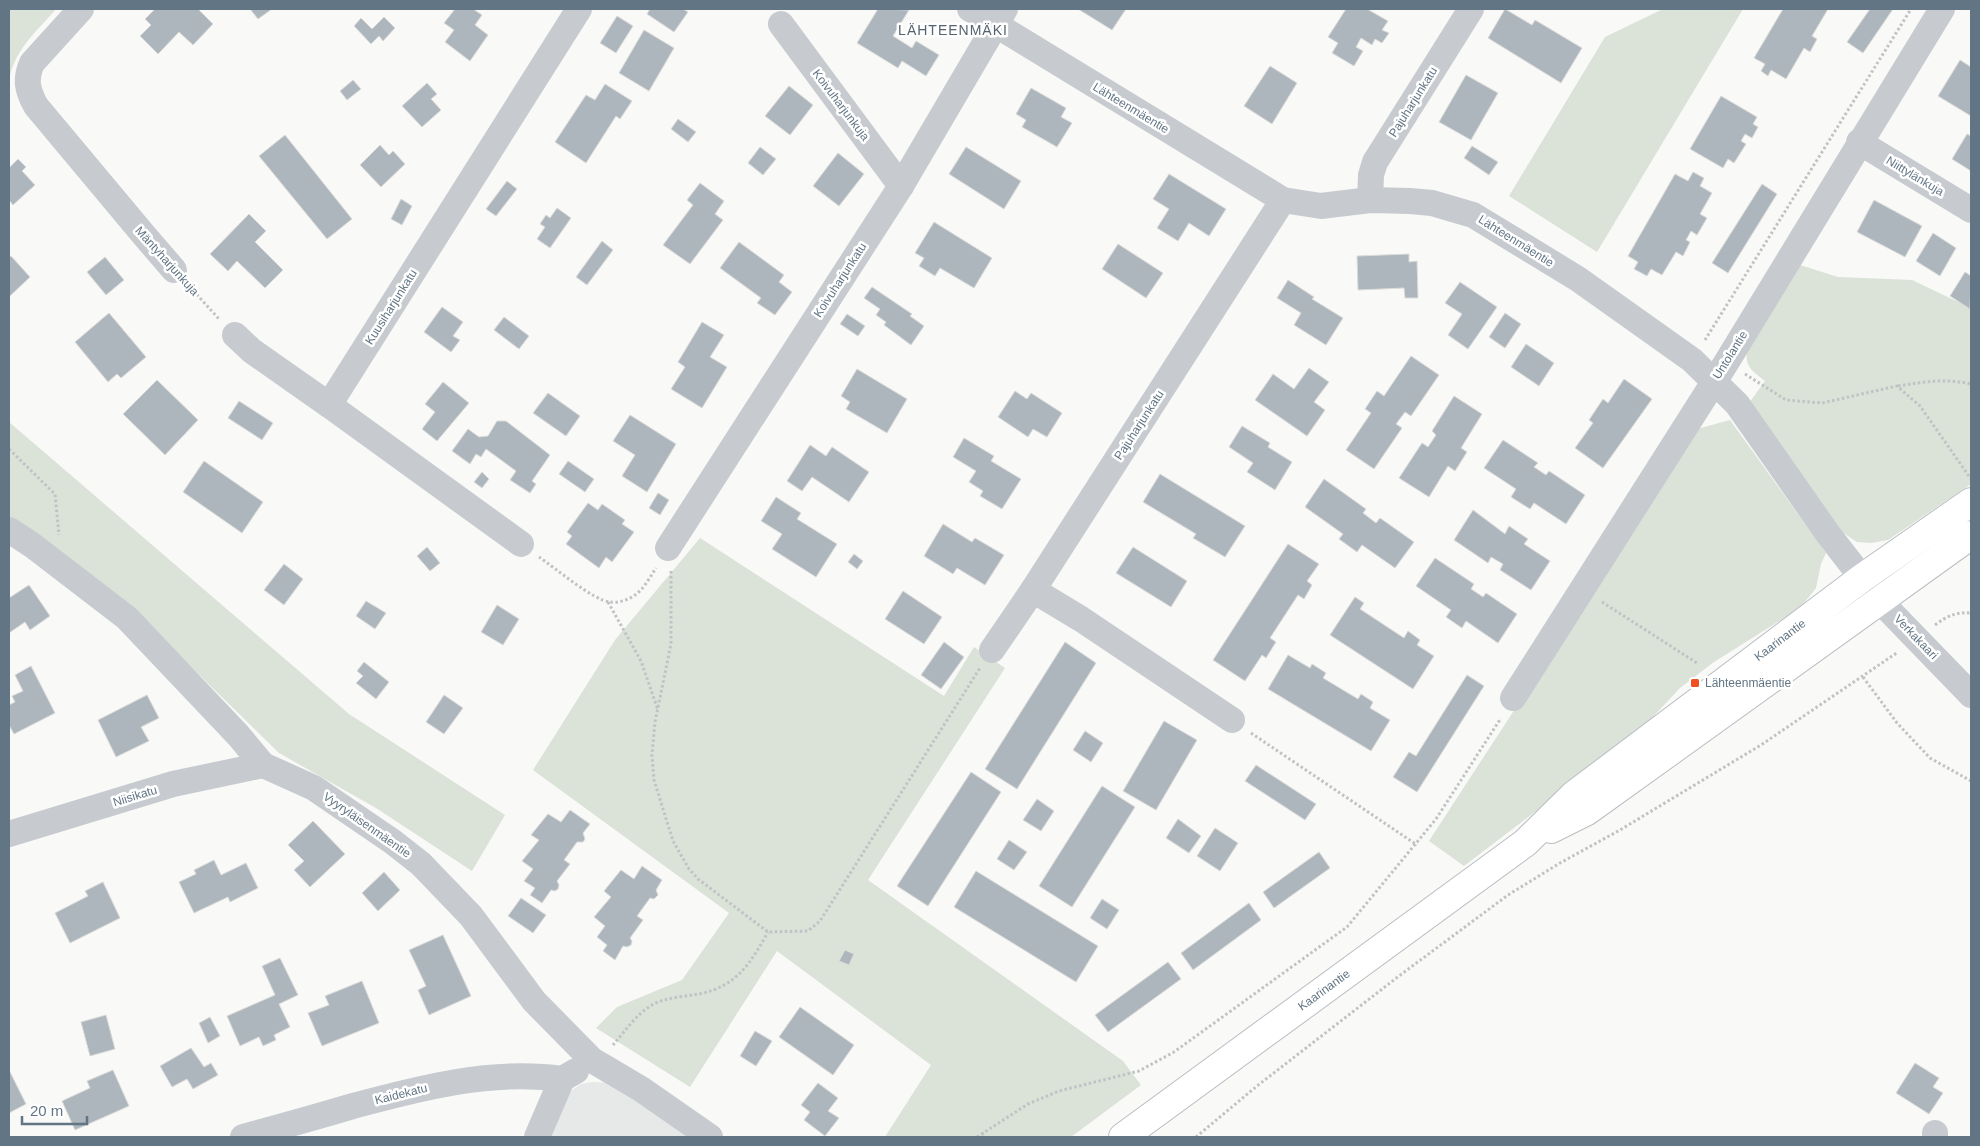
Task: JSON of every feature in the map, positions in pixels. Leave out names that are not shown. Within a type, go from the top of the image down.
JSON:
[{"type":"main road","name":"Kaarinantie","points":[[1123,1137],[1525,843],[1574,795],[1862,578],[1971,502]]},
{"type":"main road","name":"Kaarinantie","points":[[1525,843],[1586,811],[1971,535]]},
{"type":"street","name":"Mäntyharjunkuja","points":[[81,9],[32,62],[28,72],[29,94],[36,106],[174,270]]},
{"type":"street","name":"Kuusiharjunkatu","points":[[329,404],[579,9]]},
{"type":"street","name":"Lähteenmäentie","points":[[970,9],[1000,17],[1284,200],[1322,206],[1370,200],[1432,203],[1473,215],[1578,279],[1692,360],[1737,404],[1828,534],[1862,578]]},
{"type":"street","name":"Pajuharjunkatu","points":[[1370,200],[1371,175],[1375,162],[1471,9]]},
{"type":"street","name":"Untolantie","points":[[1513,698],[1714,381],[1942,9]]},
{"type":"street","name":"Koivuharjunkatu","points":[[668,548],[901,186],[1000,17]]},
{"type":"street","name":"Koivuharjunkuja","points":[[780,24],[901,186]]},
{"type":"street","name":"Niittylänkuja","points":[[1859,142],[1971,210]]},
{"type":"street","name":"Pajuharjunkatu","points":[[992,650],[1033,590],[1284,200]]},
{"type":"street","points":[[235,335],[252,351],[329,404],[521,544]]},
{"type":"street","name":"Vyyryläisenmäentie","points":[[9,530],[127,618],[238,735],[263,765],[314,788],[394,842],[421,864],[471,916],[534,1001],[592,1060],[641,1089],[710,1137]]},
{"type":"street","name":"Verkakaari","points":[[1862,578],[1880,601],[1918,638],[1971,695]]},
{"type":"street","points":[[1033,590],[1081,619],[1232,720]]},
{"type":"street","name":"Niisikatu","points":[[9,834],[173,784],[263,765]]},
{"type":"street","points":[[537,1137],[562,1080],[592,1060]]},
{"type":"street","name":"Kaidekatu","points":[[243,1137],[398,1094],[452,1083],[516,1076],[538,1076],[562,1080]]},
{"type":"path","points":[[1692,360],[1911,9]]},
{"type":"path","name":"Mäntyharjunkuja","points":[[174,270],[235,335]]},
{"type":"path","points":[[1897,386],[1928,381],[1953,380],[1971,384]]},
{"type":"path","points":[[9,449],[55,494],[62,568]]},
{"type":"path","points":[[521,544],[595,597],[608,602],[622,601],[636,594],[646,584],[668,548]]},
{"type":"path","points":[[668,548],[672,582],[671,644],[652,740],[652,768],[664,815],[673,841],[688,869],[698,879],[768,932],[808,931],[820,921],[992,650]]},
{"type":"path","points":[[1582,589],[1697,663]]},
{"type":"path","points":[[608,602],[642,661],[658,711]]},
{"type":"path","points":[[1196,1137],[1257,1086],[1399,976],[1508,895],[1761,745],[1918,638],[1947,616],[1960,612],[1971,613]]},
{"type":"path","points":[[1862,676],[1897,723],[1930,758],[1971,781]]},
{"type":"path","points":[[977,1137],[1028,1104],[1059,1091],[1139,1071],[1174,1052],[1347,927],[1417,845],[1450,798],[1513,698]]},
{"type":"path","points":[[1232,720],[1417,845]]},
{"type":"path","points":[[592,1060],[610,1048],[649,1007],[660,1001],[703,993],[728,984],[746,968],[768,932]]},
{"type":"path","points":[[982,1133],[986,1137]]},
{"type":"shaded area","points":[[9,9],[56,9],[17,57],[10,76],[9,85]]},
{"type":"shaded area","points":[[1663,9],[1743,9],[1597,252],[1509,196],[1605,37]]},
{"type":"shaded area","points":[[1797,264],[1838,277],[1912,280],[1971,308],[1971,484],[1888,540],[1871,543],[1857,542],[1842,532],[1749,403],[1765,381],[1750,368],[1747,359],[1748,348]]},
{"type":"shaded area","points":[[1730,420],[1826,553],[1821,564],[1816,588],[1800,608],[1714,662],[1680,688],[1636,735],[1464,866],[1429,841],[1697,429]]},
{"type":"shaded area","points":[[9,422],[349,714],[505,815],[472,871],[376,808],[279,753],[178,654],[9,520]]},
{"type":"shaded area","points":[[700,538],[944,696],[974,647],[1005,668],[868,880],[1123,1061],[1141,1085],[1071,1137],[885,1137],[931,1065],[777,951],[690,1087],[596,1028],[617,1007],[682,980],[729,913],[533,770],[615,640]]},
{"type":"shaded area","points":[[592,1082],[612,1083],[688,1137],[545,1137],[571,1091],[581,1084]]},
{"type":"building","points":[[155,9],[198,9],[213,24],[193,45],[179,32],[158,54],[140,36],[151,25],[145,19]]},
{"type":"building","points":[[250,9],[272,9],[258,19]]},
{"type":"building","points":[[455,9],[473,9],[482,15],[475,25],[488,35],[470,61],[445,42],[454,30],[444,23]]},
{"type":"building","points":[[650,9],[683,9],[688,12],[674,32],[647,14]]},
{"type":"building","points":[[878,9],[909,10],[893,36],[912,48],[916,41],[939,55],[926,76],[902,61],[898,68],[857,43]]},
{"type":"building","points":[[1078,9],[1126,9],[1112,30]]},
{"type":"building","points":[[1346,9],[1367,9],[1388,21],[1382,30],[1389,33],[1382,43],[1375,39],[1372,45],[1361,38],[1356,47],[1363,51],[1354,66],[1332,53],[1338,43],[1328,37]]},
{"type":"building","points":[[1505,9],[1532,25],[1535,20],[1582,48],[1561,83],[1488,38]]},
{"type":"building","points":[[1783,9],[1828,9],[1812,36],[1817,39],[1810,52],[1804,48],[1786,79],[1771,70],[1768,76],[1761,71],[1765,64],[1754,58]]},
{"type":"building","points":[[1870,9],[1893,9],[1863,53],[1847,42]]},
{"type":"building","points":[[617,16],[633,26],[616,53],[600,43]]},
{"type":"building","points":[[384,17],[395,28],[383,41],[379,36],[371,44],[354,26],[361,18],[372,29]]},
{"type":"building","points":[[644,30],[674,48],[649,91],[619,73]]},
{"type":"building","points":[[1960,60],[1971,67],[1971,116],[1938,96]]},
{"type":"building","points":[[1270,66],[1297,83],[1272,124],[1244,106]]},
{"type":"building","points":[[1466,75],[1498,93],[1471,140],[1439,122]]},
{"type":"building","points":[[353,80],[361,89],[347,100],[340,91]]},
{"type":"building","points":[[427,83],[437,94],[431,99],[441,110],[422,127],[402,106]]},
{"type":"building","points":[[605,84],[632,101],[620,119],[616,116],[586,163],[555,142],[586,95],[595,100]]},
{"type":"building","points":[[789,86],[813,105],[790,135],[765,116]]},
{"type":"building","points":[[1031,88],[1066,108],[1061,117],[1072,123],[1057,147],[1022,127],[1026,120],[1016,114]]},
{"type":"building","points":[[1721,96],[1757,117],[1753,124],[1758,127],[1752,138],[1745,134],[1741,141],[1746,144],[1734,163],[1728,159],[1723,168],[1690,149]]},
{"type":"building","points":[[678,119],[696,132],[688,142],[671,129]]},
{"type":"building","points":[[1967,134],[1971,136],[1971,171],[1952,159]]},
{"type":"building","points":[[285,135],[352,219],[327,239],[259,156]]},
{"type":"building","points":[[380,145],[389,155],[393,151],[405,164],[381,187],[360,165]]},
{"type":"building","points":[[1472,146],[1498,162],[1489,175],[1464,158]]},
{"type":"building","points":[[760,147],[776,159],[763,175],[748,163]]},
{"type":"building","points":[[966,147],[1021,181],[1004,209],[949,174]]},
{"type":"building","points":[[838,153],[864,174],[839,206],[813,186]]},
{"type":"building","points":[[18,159],[26,167],[22,171],[35,185],[13,205],[9,200],[9,168]]},
{"type":"building","points":[[1693,172],[1704,178],[1700,186],[1712,193],[1700,214],[1707,218],[1697,235],[1691,231],[1686,240],[1690,242],[1683,256],[1676,252],[1662,275],[1651,269],[1647,276],[1634,269],[1638,262],[1628,256],[1675,174],[1688,181]]},
{"type":"building","points":[[1169,174],[1226,209],[1209,236],[1189,223],[1178,241],[1157,228],[1169,209],[1153,199]]},
{"type":"building","points":[[507,181],[517,189],[496,216],[486,209]]},
{"type":"building","points":[[700,183],[724,201],[715,214],[723,220],[690,264],[663,245],[693,205],[687,200]]},
{"type":"building","points":[[1762,184],[1777,194],[1728,273],[1712,263]]},
{"type":"building","points":[[401,199],[412,206],[402,225],[391,219]]},
{"type":"building","points":[[1874,200],[1922,226],[1905,257],[1857,232]]},
{"type":"building","points":[[557,208],[571,218],[550,248],[537,239],[545,227],[540,224],[546,215],[550,218]]},
{"type":"building","points":[[249,214],[266,231],[255,242],[283,270],[265,288],[237,261],[228,271],[210,254]]},
{"type":"building","points":[[934,222],[992,258],[974,288],[940,268],[935,276],[919,266],[924,258],[915,253]]},
{"type":"building","points":[[1933,233],[1956,248],[1940,276],[1916,261]]},
{"type":"building","points":[[602,241],[613,250],[587,285],[576,277]]},
{"type":"building","points":[[739,242],[784,275],[779,282],[792,292],[775,315],[757,303],[761,298],[720,268]]},
{"type":"building","points":[[1118,244],[1163,273],[1146,298],[1102,269]]},
{"type":"building","points":[[1409,254],[1409,262],[1417,261],[1418,298],[1405,298],[1404,288],[1358,290],[1357,256]]},
{"type":"building","points":[[11,256],[30,277],[9,297],[9,258]]},
{"type":"building","points":[[105,257],[124,280],[106,295],[87,272]]},
{"type":"building","points":[[1965,272],[1971,276],[1970,309],[1950,296]]},
{"type":"building","points":[[1288,280],[1314,297],[1312,299],[1343,318],[1326,345],[1294,325],[1301,313],[1277,298]]},
{"type":"building","points":[[1460,282],[1497,307],[1468,349],[1448,335],[1462,314],[1445,303]]},
{"type":"building","points":[[872,287],[912,314],[910,316],[924,326],[911,345],[884,325],[886,322],[876,315],[880,309],[864,298]]},
{"type":"building","points":[[442,307],[463,322],[453,336],[460,340],[451,352],[424,332]]},
{"type":"building","points":[[109,313],[146,357],[121,378],[117,374],[108,382],[75,342]]},
{"type":"building","points":[[1505,313],[1521,324],[1505,348],[1489,337]]},
{"type":"building","points":[[847,314],[865,326],[858,336],[840,324]]},
{"type":"building","points":[[504,317],[529,336],[519,349],[494,330]]},
{"type":"building","points":[[702,322],[724,335],[710,357],[727,367],[702,408],[671,389],[685,367],[678,362]]},
{"type":"building","points":[[1526,344],[1554,363],[1539,386],[1511,367]]},
{"type":"building","points":[[1411,356],[1439,375],[1411,416],[1405,412],[1396,424],[1402,428],[1374,469],[1346,450],[1371,413],[1365,409],[1377,391],[1384,396]]},
{"type":"building","points":[[1309,368],[1329,382],[1314,402],[1325,410],[1307,436],[1255,400],[1273,374],[1294,389]]},
{"type":"building","points":[[857,369],[907,399],[887,433],[846,409],[850,402],[841,396]]},
{"type":"building","points":[[1624,379],[1652,399],[1603,468],[1575,448],[1593,423],[1589,420],[1603,399],[1608,403]]},
{"type":"building","points":[[157,380],[198,420],[165,455],[123,414]]},
{"type":"building","points":[[443,382],[469,403],[437,441],[422,429],[435,412],[425,404]]},
{"type":"building","points":[[1015,391],[1027,399],[1031,393],[1062,413],[1047,437],[1033,429],[1028,437],[998,417]]},
{"type":"building","points":[[548,393],[580,416],[566,436],[533,413]]},
{"type":"building","points":[[1454,396],[1482,414],[1461,448],[1467,452],[1455,471],[1448,466],[1429,497],[1399,478],[1422,443],[1428,447],[1436,435],[1432,431]]},
{"type":"building","points":[[239,401],[273,423],[262,440],[228,418]]},
{"type":"building","points":[[630,415],[676,444],[647,492],[622,476],[635,455],[613,441]]},
{"type":"building","points":[[497,421],[506,421],[550,455],[532,481],[536,484],[530,493],[510,480],[516,471],[486,449],[481,457],[476,454],[470,464],[452,451],[468,429],[479,437],[488,436]]},
{"type":"building","points":[[1242,426],[1270,443],[1268,447],[1292,462],[1275,490],[1247,472],[1253,463],[1229,447]]},
{"type":"building","points":[[964,438],[994,456],[991,461],[1021,479],[1002,509],[980,496],[983,491],[969,482],[976,471],[953,457]]},
{"type":"building","points":[[1503,440],[1538,463],[1534,467],[1546,475],[1549,471],[1585,495],[1566,524],[1534,503],[1530,509],[1511,497],[1516,489],[1484,468]]},
{"type":"building","points":[[810,445],[826,456],[832,447],[869,472],[849,502],[812,477],[802,491],[787,481]]},
{"type":"building","points":[[204,461],[263,502],[242,533],[183,492]]},
{"type":"building","points":[[568,461],[594,479],[585,492],[559,474]]},
{"type":"building","points":[[482,472],[489,479],[482,488],[474,482]]},
{"type":"building","points":[[1160,474],[1245,526],[1225,557],[1193,538],[1196,534],[1143,502]]},
{"type":"building","points":[[1324,479],[1366,509],[1363,513],[1376,523],[1380,518],[1414,542],[1395,568],[1362,545],[1357,552],[1339,539],[1343,534],[1305,507]]},
{"type":"building","points":[[658,493],[669,500],[660,515],[649,508]]},
{"type":"building","points":[[776,497],[801,513],[797,519],[837,544],[816,577],[772,549],[782,534],[761,521]]},
{"type":"building","points":[[588,503],[598,510],[602,504],[625,520],[622,524],[634,532],[612,562],[606,557],[599,568],[566,544],[572,536],[567,532]]},
{"type":"building","points":[[1473,510],[1505,534],[1509,526],[1528,539],[1524,544],[1550,561],[1531,590],[1500,570],[1503,564],[1491,557],[1488,563],[1454,540]]},
{"type":"building","points":[[943,524],[972,542],[975,538],[1004,555],[985,585],[957,568],[953,574],[924,556]]},
{"type":"building","points":[[1288,544],[1319,564],[1307,581],[1312,585],[1304,599],[1298,595],[1270,638],[1276,642],[1266,658],[1262,655],[1245,681],[1213,660]]},
{"type":"building","points":[[427,547],[440,563],[430,571],[417,556]]},
{"type":"building","points":[[1133,547],[1187,581],[1171,607],[1116,573]]},
{"type":"building","points":[[854,554],[863,561],[857,569],[848,562]]},
{"type":"building","points":[[1435,558],[1474,584],[1471,589],[1483,597],[1486,593],[1517,614],[1498,643],[1466,621],[1462,628],[1446,617],[1451,610],[1416,586]]},
{"type":"building","points":[[284,564],[303,579],[284,605],[264,590]]},
{"type":"building","points":[[29,585],[50,616],[30,630],[25,622],[9,633],[9,598]]},
{"type":"building","points":[[903,591],[942,617],[924,644],[885,619]]},
{"type":"building","points":[[1355,597],[1364,603],[1360,609],[1404,638],[1408,631],[1420,640],[1417,645],[1434,656],[1413,689],[1330,635]]},
{"type":"building","points":[[366,601],[386,613],[375,629],[356,616]]},
{"type":"building","points":[[497,605],[519,619],[503,645],[481,632]]},
{"type":"building","points":[[944,642],[964,657],[941,689],[921,675]]},
{"type":"building","points":[[1065,642],[1096,663],[1017,789],[985,769]]},
{"type":"building","points":[[1288,655],[1310,668],[1312,664],[1326,673],[1323,678],[1358,699],[1361,694],[1373,702],[1370,708],[1390,720],[1371,751],[1268,689]]},
{"type":"building","points":[[364,662],[389,682],[376,699],[356,683],[363,676],[357,671]]},
{"type":"building","points":[[31,666],[55,713],[14,734],[9,725],[9,705],[15,702],[12,696],[23,691],[15,675]]},
{"type":"building","points":[[1467,675],[1484,686],[1417,792],[1393,777],[1409,752],[1416,756]]},
{"type":"building","points":[[147,695],[159,718],[141,727],[149,741],[116,757],[98,720]]},
{"type":"building","points":[[444,695],[463,708],[444,734],[426,722]]},
{"type":"building","points":[[1164,721],[1197,740],[1156,810],[1123,791]]},
{"type":"building","points":[[1085,731],[1103,743],[1091,762],[1073,750]]},
{"type":"building","points":[[1256,765],[1316,804],[1305,820],[1245,781]]},
{"type":"building","points":[[971,772],[1001,792],[928,906],[897,886]]},
{"type":"building","points":[[1102,786],[1135,807],[1072,907],[1039,886]]},
{"type":"building","points":[[1037,799],[1054,811],[1041,831],[1023,820]]},
{"type":"building","points":[[570,810],[590,824],[583,833],[585,839],[583,842],[577,842],[564,860],[570,864],[557,881],[558,889],[555,891],[551,890],[542,903],[530,895],[535,888],[524,881],[533,869],[522,861],[539,840],[531,835],[548,814],[561,822]]},
{"type":"building","points":[[1178,819],[1201,836],[1189,853],[1166,838]]},
{"type":"building","points":[[313,821],[345,854],[310,887],[294,870],[304,861],[288,845]]},
{"type":"building","points":[[1215,828],[1238,843],[1220,871],[1197,856]]},
{"type":"building","points":[[1009,840],[1027,852],[1014,870],[997,859]]},
{"type":"building","points":[[1319,852],[1330,868],[1274,908],[1263,892]]},
{"type":"building","points":[[214,860],[221,875],[246,863],[258,888],[230,902],[228,897],[194,913],[179,882],[196,874],[194,870]]},
{"type":"building","points":[[642,866],[662,880],[656,890],[658,895],[654,899],[650,898],[637,916],[643,920],[630,938],[632,941],[631,945],[623,946],[615,960],[603,951],[607,945],[597,937],[605,926],[594,917],[611,897],[604,891],[621,870],[634,879]]},
{"type":"building","points":[[976,871],[1098,946],[1076,982],[954,907]]},
{"type":"building","points":[[384,872],[400,890],[378,911],[362,893]]},
{"type":"building","points":[[103,882],[120,918],[70,943],[55,913],[88,896],[85,891]]},
{"type":"building","points":[[521,898],[546,915],[533,933],[508,916]]},
{"type":"building","points":[[1102,899],[1119,910],[1107,929],[1090,918]]},
{"type":"building","points":[[1249,903],[1261,920],[1193,970],[1181,953]]},
{"type":"building","points":[[443,935],[471,996],[429,1015],[418,990],[426,986],[409,950]]},
{"type":"building","points":[[845,950],[854,954],[849,965],[839,961]]},
{"type":"building","points":[[280,958],[298,995],[279,1004],[290,1027],[274,1035],[276,1040],[263,1046],[259,1037],[240,1046],[227,1016],[275,995],[262,966]]},
{"type":"building","points":[[1168,962],[1181,979],[1108,1032],[1095,1015]]},
{"type":"building","points":[[362,981],[379,1023],[322,1046],[308,1013],[329,1005],[325,996]]},
{"type":"building","points":[[800,1007],[854,1045],[833,1075],[779,1037]]},
{"type":"building","points":[[106,1015],[115,1049],[90,1056],[81,1022]]},
{"type":"building","points":[[210,1017],[220,1036],[208,1043],[199,1023]]},
{"type":"building","points":[[755,1031],[772,1041],[756,1066],[740,1056]]},
{"type":"building","points":[[191,1048],[204,1067],[211,1063],[218,1075],[193,1089],[187,1079],[172,1087],[160,1066]]},
{"type":"building","points":[[1915,1063],[1939,1078],[1933,1087],[1943,1093],[1929,1114],[1896,1093]]},
{"type":"building","points":[[9,1070],[26,1104],[9,1113]]},
{"type":"building","points":[[113,1070],[129,1106],[75,1130],[62,1101],[90,1088],[87,1081]]},
{"type":"building","points":[[818,1083],[838,1098],[828,1111],[839,1118],[825,1136],[804,1120],[810,1112],[801,1105]]},
{"type":"place","name":"Lähteenmäentie","points":[[1695,683]]},
{"type":"district","name":"LÄHTEENMÄKI","points":[[953,30]]}]
